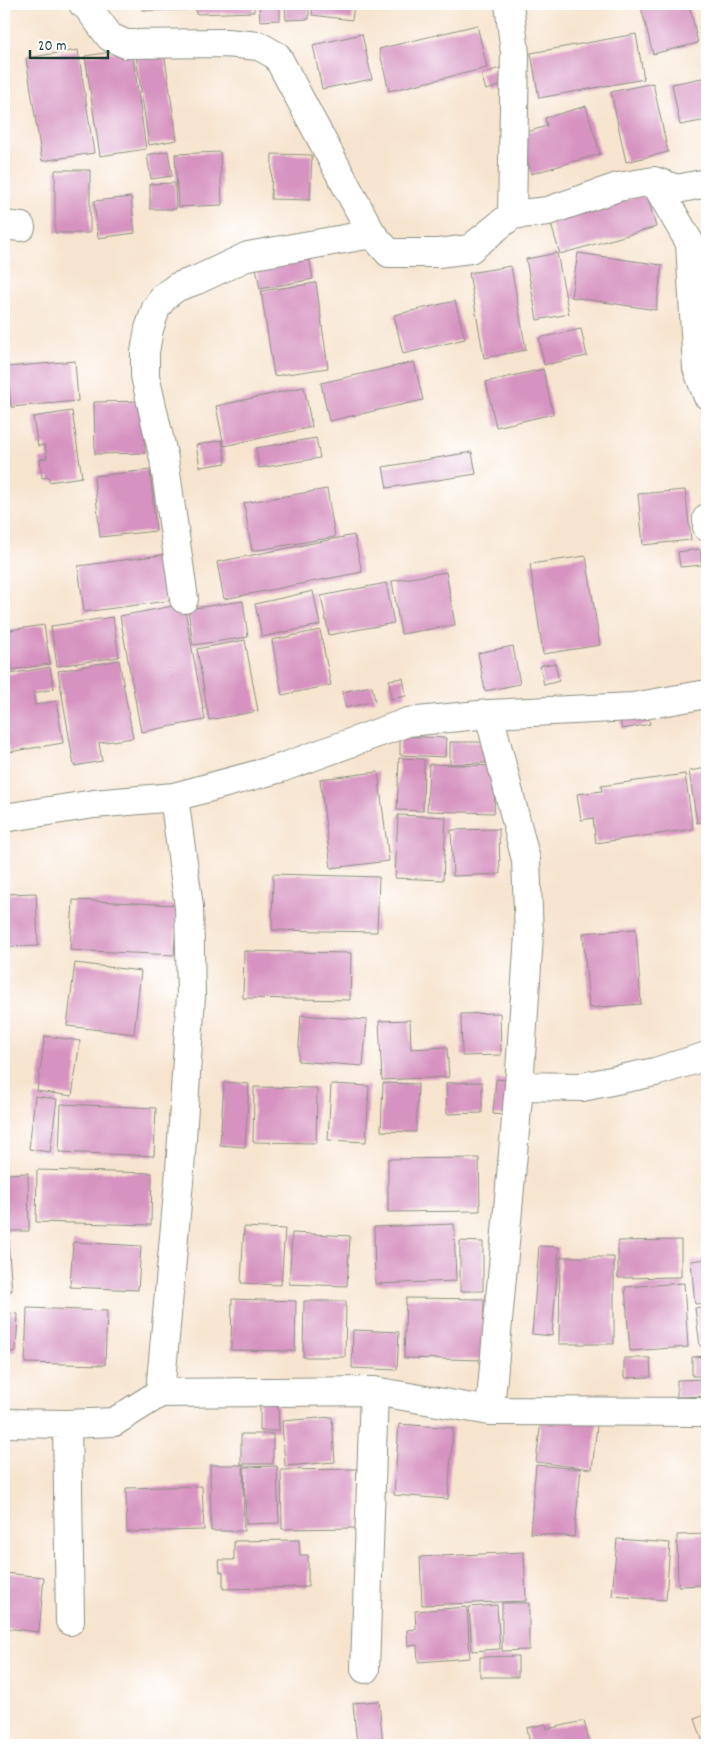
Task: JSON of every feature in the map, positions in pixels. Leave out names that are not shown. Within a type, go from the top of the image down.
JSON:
[{"type":"street","points":[[82,4],[86,5],[110,37],[126,44],[226,43],[259,46],[277,56],[372,234],[389,253],[470,249],[512,215],[548,211],[618,187],[654,181],[677,189],[707,183]]},
{"type":"street","points":[[509,4],[515,53],[512,215]]},
{"type":"street","points":[[654,181],[690,243],[697,368],[707,395]]},
{"type":"street","points":[[184,599],[164,459],[145,376],[145,352],[149,329],[156,308],[165,296],[176,287],[197,280],[248,256],[372,234]]},
{"type":"street","points":[[707,518],[707,527]]},
{"type":"street","points":[[4,818],[94,804],[174,797],[281,768],[408,722],[489,714],[633,706],[707,694]]},
{"type":"street","points":[[489,714],[526,860],[529,935],[519,1086],[490,1411]]},
{"type":"street","points":[[160,1393],[180,1170],[191,995],[189,907],[174,797]]},
{"type":"street","points":[[519,1086],[582,1087],[655,1072],[707,1056]]},
{"type":"street","points":[[365,1669],[374,1392]]},
{"type":"street","points":[[4,1423],[67,1424],[114,1422],[160,1393],[374,1392],[490,1411],[707,1412]]},
{"type":"street","points":[[67,1424],[70,1621]]},
{"type":"building","points":[[142,4],[186,4],[186,10],[142,10]]},
{"type":"building","points":[[196,4],[254,4],[254,12],[196,14]]},
{"type":"building","points":[[259,4],[280,4],[280,20],[260,21]]},
{"type":"building","points":[[285,4],[309,4],[309,19],[286,20]]},
{"type":"building","points":[[313,4],[354,4],[352,20],[312,15]]},
{"type":"building","points":[[653,4],[689,4],[698,43],[653,54],[641,7]]},
{"type":"building","points":[[477,25],[487,68],[389,91],[379,49]]},
{"type":"building","points":[[362,34],[372,79],[322,89],[313,45]]},
{"type":"building","points":[[636,34],[644,79],[539,98],[531,53]]},
{"type":"building","points":[[132,49],[146,149],[100,156],[85,56]]},
{"type":"building","points":[[78,50],[94,153],[42,161],[26,58]]},
{"type":"building","points":[[164,51],[177,140],[149,145],[136,56]]},
{"type":"building","points":[[503,67],[508,83],[486,90],[481,74]]},
{"type":"building","points":[[707,77],[707,120],[680,125],[672,84]]},
{"type":"building","points":[[653,83],[668,152],[626,162],[611,92]]},
{"type":"building","points":[[586,106],[600,154],[531,174],[520,134],[547,126],[545,118]]},
{"type":"building","points":[[168,151],[172,176],[151,179],[147,155]]},
{"type":"building","points":[[220,152],[222,205],[178,207],[175,154]]},
{"type":"building","points":[[272,154],[312,155],[310,200],[271,199]]},
{"type":"building","points":[[55,170],[90,170],[90,233],[55,233]]},
{"type":"building","points":[[175,183],[176,209],[150,209],[150,184]]},
{"type":"building","points":[[647,194],[656,227],[560,254],[550,221]]},
{"type":"building","points":[[131,197],[135,233],[98,238],[94,201]]},
{"type":"building","points":[[557,253],[569,314],[537,320],[526,259]]},
{"type":"building","points":[[578,253],[662,265],[656,310],[571,297]]},
{"type":"building","points":[[309,257],[313,279],[260,289],[256,267]]},
{"type":"building","points":[[511,266],[526,350],[484,358],[469,273]]},
{"type":"building","points":[[316,283],[328,368],[274,376],[261,291]]},
{"type":"building","points":[[455,301],[465,339],[403,354],[394,315]]},
{"type":"building","points":[[581,329],[587,356],[544,365],[539,338]]},
{"type":"building","points":[[75,361],[78,401],[11,407],[7,367]]},
{"type":"building","points":[[414,362],[423,400],[329,421],[321,383]]},
{"type":"building","points":[[543,369],[553,414],[496,427],[486,382]]},
{"type":"building","points":[[304,387],[312,427],[224,446],[216,406]]},
{"type":"building","points":[[144,401],[145,453],[95,454],[94,402]]},
{"type":"building","points":[[72,411],[82,477],[49,482],[49,477],[42,478],[40,459],[47,458],[45,445],[38,446],[33,417]]},
{"type":"building","points":[[316,438],[320,458],[259,468],[256,448]]},
{"type":"building","points":[[222,440],[226,463],[200,467],[196,445]]},
{"type":"building","points":[[472,452],[476,474],[387,488],[383,467]]},
{"type":"building","points":[[150,470],[156,531],[100,537],[94,476]]},
{"type":"building","points":[[327,489],[335,537],[252,551],[244,503]]},
{"type":"building","points":[[685,490],[691,540],[643,545],[638,494]]},
{"type":"building","points":[[354,535],[362,572],[224,599],[217,562]]},
{"type":"building","points":[[700,549],[702,565],[680,567],[678,552]]},
{"type":"building","points":[[169,554],[175,600],[84,612],[78,566]]},
{"type":"building","points":[[586,556],[600,645],[543,654],[530,564]]},
{"type":"building","points":[[446,572],[455,625],[401,634],[392,581]]},
{"type":"building","points":[[386,583],[394,623],[329,635],[321,596]]},
{"type":"building","points":[[313,591],[320,625],[262,637],[255,604]]},
{"type":"building","points":[[243,601],[248,637],[193,645],[188,609]]},
{"type":"building","points":[[184,604],[205,720],[141,732],[120,616]]},
{"type":"building","points":[[113,617],[119,657],[57,666],[51,626]]},
{"type":"building","points":[[44,625],[50,664],[4,671],[4,631]]},
{"type":"building","points":[[320,630],[331,685],[282,695],[272,640]]},
{"type":"building","points":[[245,640],[258,711],[209,720],[197,649]]},
{"type":"building","points":[[513,646],[520,684],[485,691],[478,653]]},
{"type":"building","points":[[119,660],[133,738],[99,743],[102,761],[74,766],[58,671]]},
{"type":"building","points":[[555,663],[559,681],[544,685],[540,666]]},
{"type":"building","points":[[50,667],[54,689],[33,693],[35,705],[56,701],[63,743],[9,752],[4,725],[4,675]]},
{"type":"building","points":[[403,678],[406,696],[391,699],[389,680]]},
{"type":"building","points":[[372,686],[375,701],[346,708],[342,692]]},
{"type":"building","points":[[647,708],[650,724],[622,729],[618,713]]},
{"type":"building","points":[[400,736],[446,738],[445,757],[400,755]]},
{"type":"building","points":[[450,742],[486,742],[486,763],[450,764]]},
{"type":"building","points":[[399,758],[424,759],[423,811],[397,810]]},
{"type":"building","points":[[429,764],[496,766],[494,813],[427,811]]},
{"type":"building","points":[[707,768],[707,821],[697,823],[689,771]]},
{"type":"building","points":[[378,772],[389,861],[331,868],[320,779]]},
{"type":"building","points":[[685,774],[693,829],[596,843],[593,818],[581,820],[577,794],[602,791],[601,786]]},
{"type":"building","points":[[398,815],[446,817],[443,880],[395,878]]},
{"type":"building","points":[[499,829],[500,874],[453,876],[451,830]]},
{"type":"building","points":[[273,874],[379,877],[377,932],[272,930]]},
{"type":"building","points":[[36,893],[38,946],[4,947],[4,894]]},
{"type":"building","points":[[73,900],[177,905],[174,955],[70,950]]},
{"type":"building","points":[[636,929],[641,1004],[589,1008],[583,933]]},
{"type":"building","points":[[244,951],[351,953],[350,1000],[243,998]]},
{"type":"building","points":[[75,963],[141,971],[134,1034],[67,1026]]},
{"type":"building","points":[[500,1013],[501,1055],[462,1056],[461,1014]]},
{"type":"building","points":[[301,1015],[367,1020],[363,1066],[298,1061]]},
{"type":"building","points":[[410,1020],[411,1049],[447,1047],[449,1077],[382,1080],[379,1021]]},
{"type":"building","points":[[45,1036],[80,1041],[72,1096],[37,1091]]},
{"type":"building","points":[[496,1079],[516,1081],[512,1116],[493,1114]]},
{"type":"building","points":[[224,1082],[249,1084],[245,1147],[220,1145]]},
{"type":"building","points":[[482,1082],[482,1113],[447,1114],[446,1083]]},
{"type":"building","points":[[383,1083],[418,1084],[416,1132],[381,1131]]},
{"type":"building","points":[[331,1084],[369,1086],[366,1142],[328,1140]]},
{"type":"building","points":[[254,1087],[317,1088],[316,1143],[253,1142]]},
{"type":"building","points":[[35,1096],[57,1099],[50,1152],[29,1149]]},
{"type":"building","points":[[61,1104],[156,1108],[154,1156],[59,1152]]},
{"type":"building","points":[[479,1158],[480,1211],[388,1212],[388,1159]]},
{"type":"building","points":[[37,1170],[152,1173],[151,1225],[36,1222]]},
{"type":"building","points":[[28,1173],[29,1231],[4,1231],[4,1174]]},
{"type":"building","points":[[454,1224],[456,1281],[375,1284],[374,1227]]},
{"type":"building","points":[[244,1227],[285,1229],[281,1285],[241,1283]]},
{"type":"building","points":[[292,1233],[350,1236],[347,1286],[289,1284]]},
{"type":"building","points":[[4,1240],[8,1240],[12,1291],[4,1292]]},
{"type":"building","points":[[681,1240],[681,1277],[618,1278],[618,1241]]},
{"type":"building","points":[[460,1241],[483,1242],[483,1291],[460,1291]]},
{"type":"building","points":[[73,1242],[141,1246],[138,1290],[70,1287]]},
{"type":"building","points":[[539,1246],[559,1247],[552,1336],[532,1334]]},
{"type":"building","points":[[560,1257],[614,1257],[614,1344],[559,1344]]},
{"type":"building","points":[[707,1259],[707,1303],[695,1304],[691,1261]]},
{"type":"building","points":[[684,1283],[688,1347],[630,1351],[625,1287]]},
{"type":"building","points":[[406,1298],[484,1299],[483,1360],[404,1358]]},
{"type":"building","points":[[232,1299],[296,1301],[295,1351],[231,1350]]},
{"type":"building","points":[[304,1301],[346,1301],[345,1357],[303,1357]]},
{"type":"building","points":[[707,1306],[707,1345],[700,1346],[695,1308]]},
{"type":"building","points":[[27,1308],[107,1311],[105,1365],[25,1363]]},
{"type":"building","points":[[4,1313],[18,1314],[16,1352],[4,1351]]},
{"type":"building","points":[[353,1330],[399,1332],[397,1370],[352,1368]]},
{"type":"building","points":[[707,1356],[707,1376],[692,1376],[692,1357]]},
{"type":"building","points":[[624,1358],[650,1358],[651,1377],[624,1378]]},
{"type":"building","points":[[707,1379],[707,1396],[677,1397],[677,1380]]},
{"type":"building","points":[[260,1402],[278,1402],[279,1431],[260,1431]]},
{"type":"building","points":[[542,1412],[598,1418],[592,1469],[536,1462]]},
{"type":"building","points":[[332,1417],[335,1462],[285,1466],[282,1421]]},
{"type":"building","points":[[399,1424],[453,1428],[448,1499],[394,1495]]},
{"type":"building","points":[[241,1434],[273,1434],[273,1464],[241,1464]]},
{"type":"building","points":[[210,1465],[243,1465],[244,1531],[211,1531]]},
{"type":"building","points":[[536,1465],[581,1469],[574,1537],[530,1533]]},
{"type":"building","points":[[277,1466],[279,1523],[246,1524],[244,1467]]},
{"type":"building","points":[[357,1469],[358,1528],[282,1529],[281,1470]]},
{"type":"building","points":[[202,1486],[204,1530],[127,1532],[126,1488]]},
{"type":"building","points":[[707,1534],[707,1585],[678,1586],[677,1535]]},
{"type":"building","points":[[617,1539],[670,1543],[666,1600],[612,1596]]},
{"type":"building","points":[[299,1540],[300,1555],[308,1555],[308,1587],[223,1589],[223,1572],[220,1572],[219,1560],[234,1560],[234,1541]]},
{"type":"building","points":[[524,1552],[526,1601],[422,1605],[420,1557]]},
{"type":"building","points":[[4,1573],[44,1577],[39,1632],[4,1628]]},
{"type":"building","points":[[502,1603],[529,1603],[529,1650],[502,1651]]},
{"type":"building","points":[[497,1605],[500,1649],[472,1651],[469,1607]]},
{"type":"building","points":[[467,1607],[470,1658],[418,1662],[417,1645],[408,1646],[407,1630],[416,1629],[415,1611]]},
{"type":"building","points":[[518,1656],[518,1677],[480,1677],[480,1657]]},
{"type":"building","points":[[379,1701],[383,1745],[357,1745],[353,1703]]},
{"type":"building","points":[[707,1714],[707,1740],[703,1742],[695,1719]]},
{"type":"building","points":[[584,1721],[590,1745],[530,1745],[527,1728],[546,1724],[547,1729]]}]
